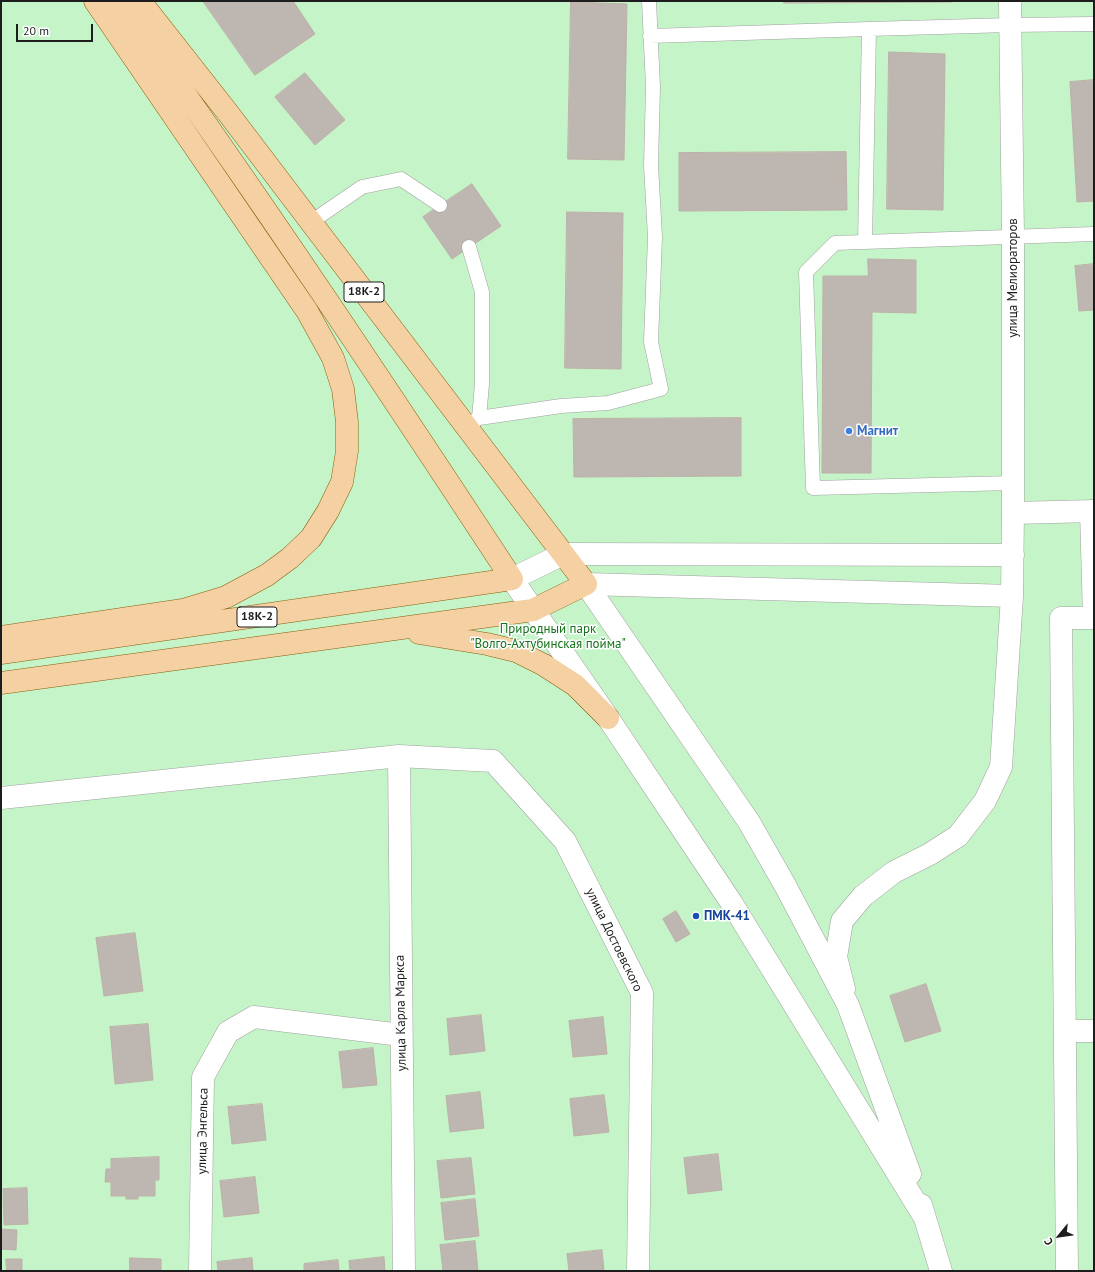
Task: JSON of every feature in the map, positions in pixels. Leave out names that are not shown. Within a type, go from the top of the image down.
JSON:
[{"type":"main road","points":[[1,637],[183,610],[226,597],[267,575],[290,558],[311,538],[328,511],[342,482],[347,451],[347,422],[343,389],[333,358],[306,311],[95,1]]},
{"type":"main road","name":"18К-2","points":[[1,653],[512,579],[335,311],[200,113],[119,1]]},
{"type":"main road","name":"18К-2","points":[[1,683],[533,610],[586,584],[563,554],[473,422],[311,222],[140,1]]},
{"type":"main road","points":[[394,629],[487,644],[516,651],[544,665],[575,685],[608,718]]},
{"type":"street","name":"улица Мелиораторов","points":[[848,1005],[836,957],[842,921],[863,896],[894,872],[930,854],[958,836],[985,801],[1001,767],[1012,596],[1013,513],[1013,237],[1010,1]]},
{"type":"street","points":[[1013,513],[1092,511],[1094,618],[1061,618],[1067,1271]]},
{"type":"street","name":"18К-2","points":[[512,579],[563,554]]},
{"type":"street","points":[[563,554],[1012,555]]},
{"type":"street","points":[[512,579],[608,718],[731,902],[925,1218]]},
{"type":"street","points":[[586,584],[1012,596]]},
{"type":"street","points":[[586,584],[749,822],[786,887],[848,1005],[925,1218],[941,1271]]},
{"type":"street","name":"улица Достоевского","points":[[1,798],[399,756],[493,761],[565,841],[642,993],[638,1271]]},
{"type":"street","name":"улица Карла Маркса","points":[[399,756],[404,1271]]},
{"type":"street","name":"улица Энгельса","points":[[200,1271],[203,1077],[228,1032],[254,1018],[401,1035]]},
{"type":"street","points":[[1065,1031],[1094,1031]]},
{"type":"lane","points":[[469,247],[482,292],[482,384],[473,422],[561,406],[608,403],[661,389],[651,342],[655,237],[652,165],[653,87],[649,1]]},
{"type":"lane","points":[[650,36],[1010,25],[1094,24]]},
{"type":"lane","points":[[865,242],[869,29]]},
{"type":"lane","points":[[311,222],[362,187],[401,179],[440,205]]},
{"type":"lane","points":[[1013,483],[813,488],[806,272],[835,243],[1094,234]]},
{"type":"green space","name":"Природный парк \"Волго-Ахтубинская пойма\"","points":[[1,1],[1094,1],[1094,1271],[1,1271]]},
{"type":"building","points":[[203,1],[293,1],[315,34],[255,75]]},
{"type":"building","points":[[784,1],[952,1],[952,2],[784,3]]},
{"type":"building","points":[[571,2],[627,4],[624,160],[568,159]]},
{"type":"building","points":[[889,52],[945,54],[943,210],[887,209]]},
{"type":"building","points":[[305,73],[345,120],[315,145],[275,97]]},
{"type":"building","points":[[1094,80],[1094,201],[1077,202],[1070,82]]},
{"type":"building","points":[[846,152],[847,210],[679,211],[679,153]]},
{"type":"building","points":[[472,184],[501,226],[452,259],[423,217]]},
{"type":"building","points":[[567,212],[623,213],[621,369],[565,368]]},
{"type":"building","points":[[868,259],[916,260],[916,313],[872,312],[871,473],[822,473],[823,276],[868,276]]},
{"type":"building","points":[[1094,264],[1094,310],[1079,311],[1075,266]]},
{"type":"building","points":[[741,418],[741,476],[574,477],[573,419]]},
{"type":"building","points":[[676,911],[690,934],[676,942],[663,919]]},
{"type":"building","points":[[135,933],[143,991],[104,996],[96,938]]},
{"type":"building","points":[[926,984],[941,1031],[905,1042],[890,996]]},
{"type":"building","points":[[481,1015],[485,1051],[450,1055],[447,1019]]},
{"type":"building","points":[[603,1017],[607,1054],[573,1057],[569,1021]]},
{"type":"building","points":[[148,1024],[153,1080],[115,1084],[110,1027]]},
{"type":"building","points":[[373,1048],[377,1085],[343,1088],[339,1052]]},
{"type":"building","points":[[480,1092],[484,1128],[450,1132],[446,1096]]},
{"type":"building","points":[[604,1095],[609,1132],[574,1136],[570,1099]]},
{"type":"building","points":[[262,1104],[266,1140],[232,1144],[228,1107]]},
{"type":"building","points":[[718,1154],[722,1190],[688,1194],[684,1158]]},
{"type":"building","points":[[159,1157],[159,1180],[155,1180],[155,1196],[138,1196],[138,1199],[126,1199],[126,1196],[111,1196],[111,1182],[105,1182],[106,1169],[111,1169],[111,1159]]},
{"type":"building","points":[[471,1158],[475,1194],[441,1198],[437,1161]]},
{"type":"building","points":[[255,1177],[259,1213],[224,1217],[220,1181]]},
{"type":"building","points":[[27,1188],[28,1224],[4,1225],[3,1189]]},
{"type":"building","points":[[475,1199],[479,1236],[445,1240],[441,1203]]},
{"type":"building","points":[[1,1229],[17,1230],[16,1250],[1,1249]]},
{"type":"building","points":[[475,1241],[478,1271],[443,1271],[440,1245]]},
{"type":"building","points":[[602,1250],[604,1271],[569,1271],[567,1254]]},
{"type":"building","points":[[384,1257],[385,1271],[350,1271],[349,1261]]},
{"type":"building","points":[[130,1258],[161,1259],[161,1271],[130,1271]]},
{"type":"building","points":[[252,1258],[253,1271],[218,1271],[217,1262]]},
{"type":"building","points":[[6,1259],[22,1259],[22,1271],[7,1271]]},
{"type":"building","points":[[338,1260],[339,1271],[304,1271],[304,1264]]},
{"type":"place","name":"Магнит","points":[[849,431]]},
{"type":"place","name":"ПМК-41","points":[[696,916]]}]
